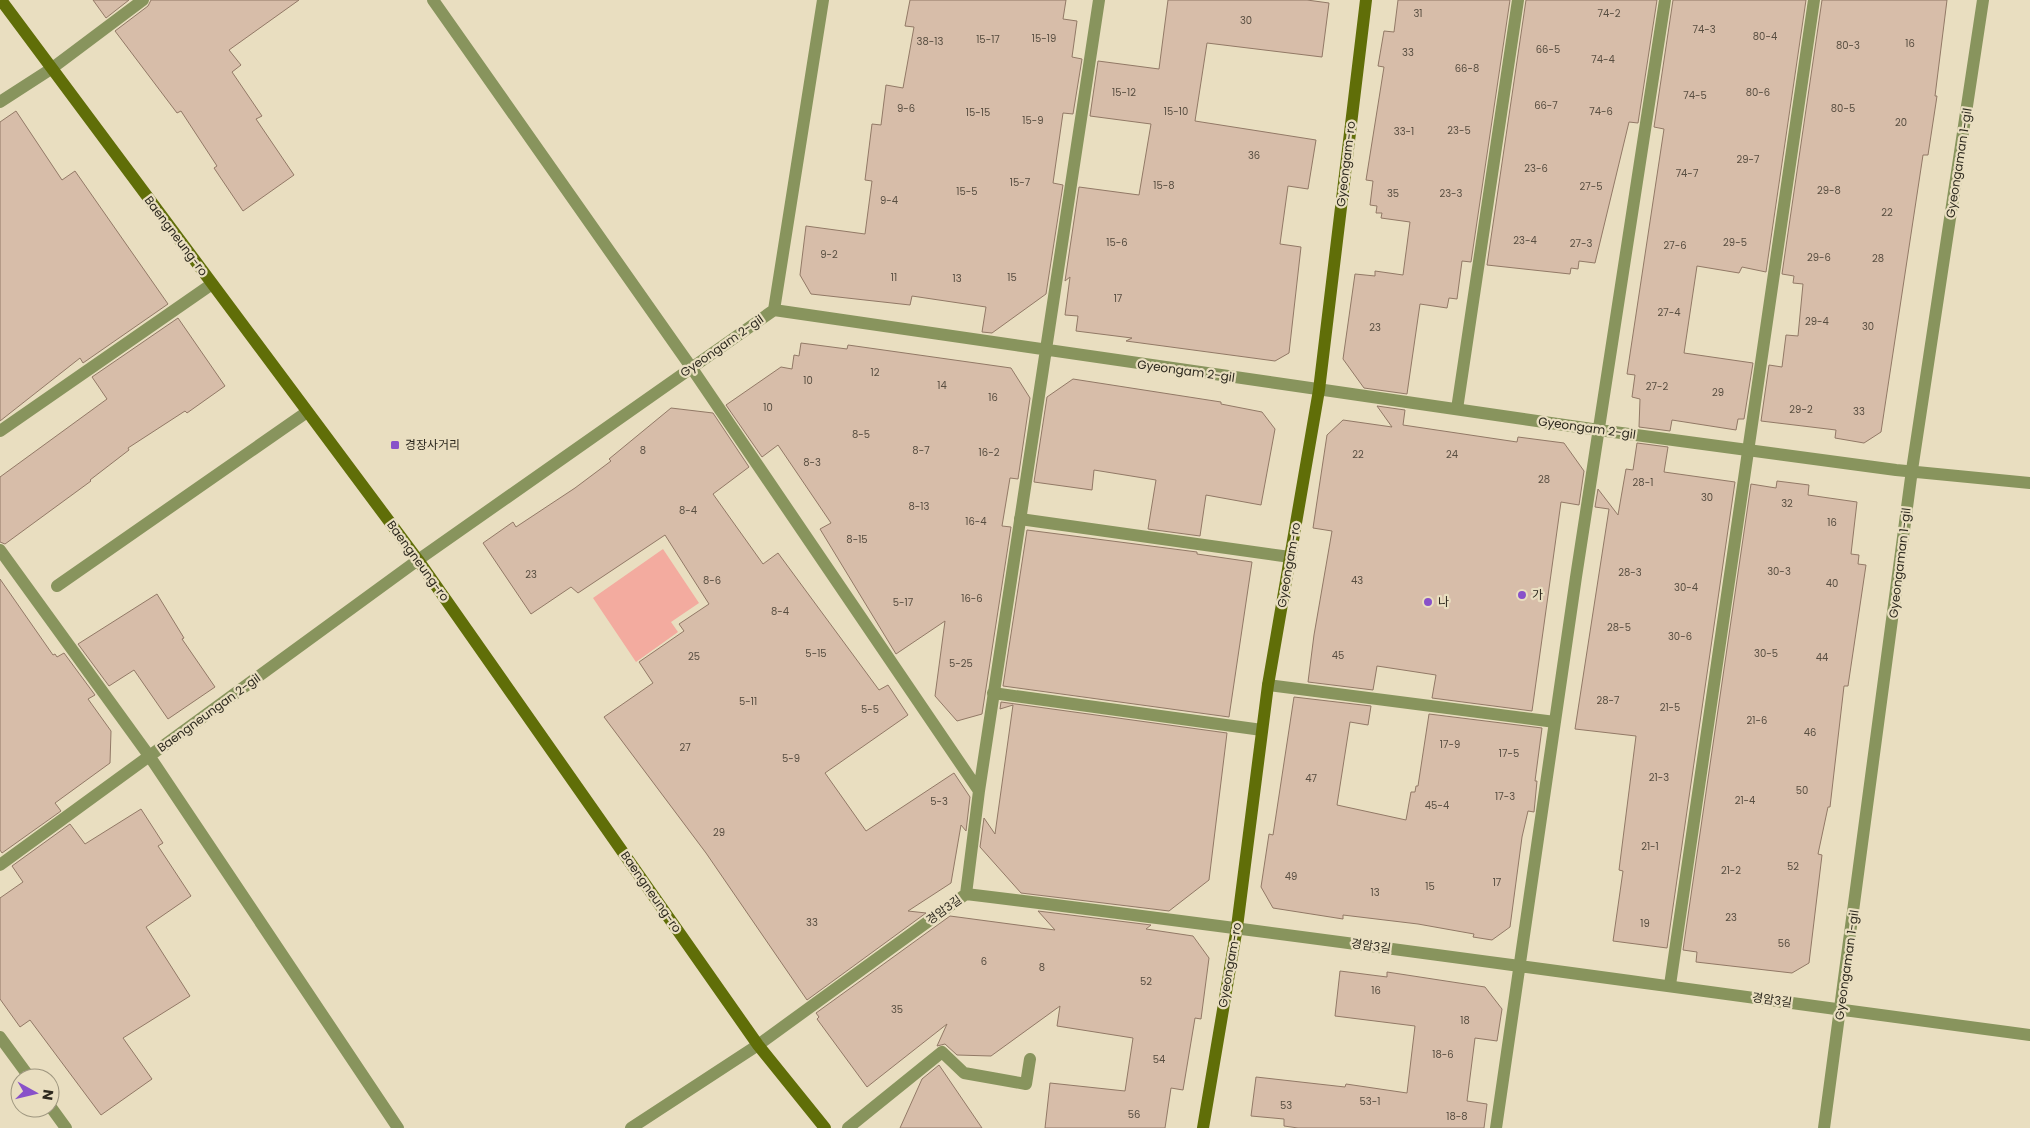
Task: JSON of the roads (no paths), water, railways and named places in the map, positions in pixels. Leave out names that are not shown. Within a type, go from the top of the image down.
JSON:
[{"type":"street","name":"Baengneung-ro","points":[[1,0],[418,560],[758,1045],[825,1128]]},
{"type":"street","points":[[0,102],[51,69],[144,0]]},
{"type":"street","points":[[432,0],[691,367],[979,791]]},
{"type":"street","points":[[774,310],[823,0]]},
{"type":"street","points":[[966,894],[979,791],[1099,0]]},
{"type":"street","name":"Gyeongam-ro","points":[[1203,1128],[1237,927],[1268,685],[1319,390],[1366,0]]},
{"type":"street","points":[[1457,408],[1518,0]]},
{"type":"street","points":[[1496,1128],[1554,722],[1665,0]]},
{"type":"street","points":[[1670,985],[1814,0]]},
{"type":"street","name":"Gyeongaman 1-gil","points":[[1824,1128],[1842,1010],[1912,470],[1983,0]]},
{"type":"street","points":[[0,431],[212,284]]},
{"type":"street","name":"Gyeongam 2-gil","points":[[418,560],[774,310],[1599,430],[1896,470],[1912,470],[2030,483]]},
{"type":"street","points":[[58,586],[307,412]]},
{"type":"street","points":[[1020,519],[1290,557]]},
{"type":"street","points":[[0,550],[150,757],[398,1128]]},
{"type":"street","name":"Baengneungan 2-gil","points":[[0,865],[418,560]]},
{"type":"street","points":[[1268,685],[1554,722]]},
{"type":"street","points":[[994,693],[1262,730]]},
{"type":"street","name":"경암3길","points":[[631,1128],[758,1045],[966,894],[1237,927],[1519,968],[1670,985],[2030,1035]]},
{"type":"street","points":[[0,1037],[23,1068]]},
{"type":"street","points":[[848,1128],[942,1052],[964,1073],[1026,1084],[1030,1059]]},
{"type":"place","name":"경장사거리","points":[[395,445]]},
{"type":"place","name":"가","points":[[1522,595]]},
{"type":"place","name":"나","points":[[1428,602]]}]
